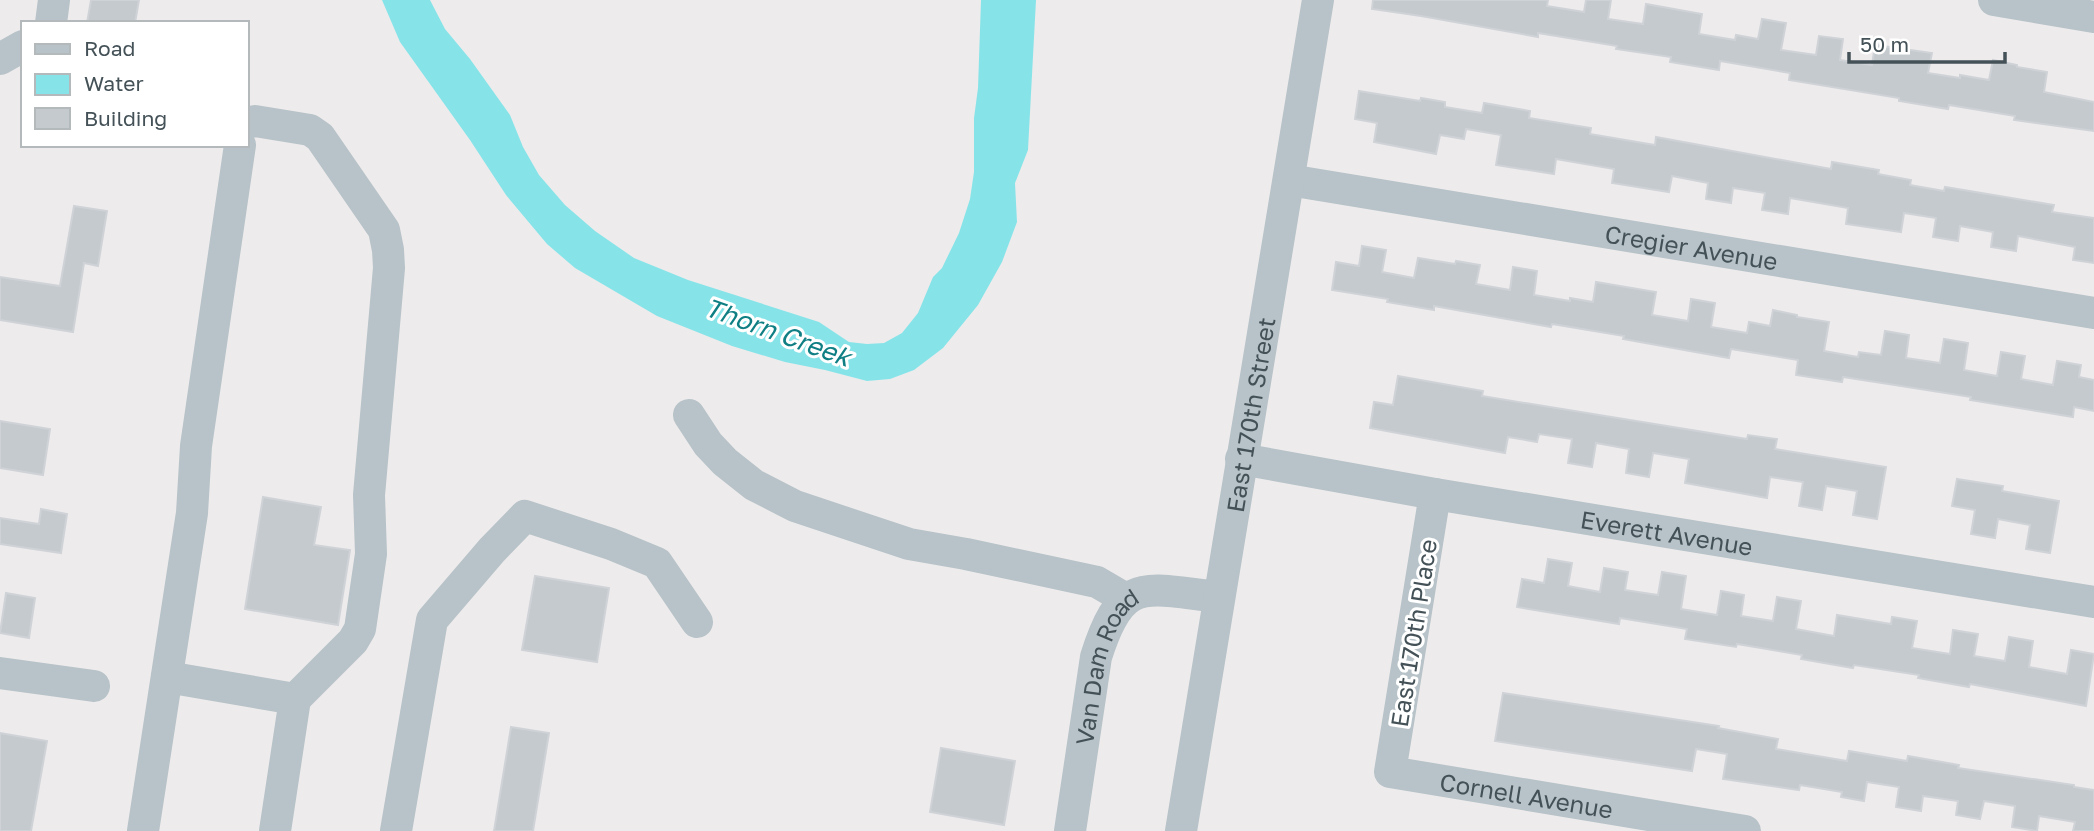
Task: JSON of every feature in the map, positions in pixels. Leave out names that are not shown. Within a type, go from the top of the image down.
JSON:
[{"type":"street","points":[[51,21],[54,0]]},
{"type":"street","name":"East 170th Street","points":[[1181,831],[1318,0]]},
{"type":"street","points":[[1994,0],[2094,16]]},
{"type":"street","points":[[0,58],[21,47]]},
{"type":"street","points":[[248,123],[255,121],[310,130],[320,137],[384,230],[389,268],[369,495],[371,554],[360,628],[353,641],[295,699],[275,831]]},
{"type":"street","points":[[143,831],[192,513],[196,446],[240,147]]},
{"type":"street","name":"Cregier Avenue","points":[[1289,180],[2094,313]]},
{"type":"street","points":[[689,415],[708,444],[725,462],[754,485],[795,506],[909,544],[1097,582],[1126,599]]},
{"type":"street","name":"Everett Avenue","points":[[1241,459],[1435,494],[2094,602]]},
{"type":"street","name":"East 170th Place","points":[[1390,772],[1435,494]]},
{"type":"street","points":[[396,831],[432,620],[492,550],[526,516],[611,544],[657,563],[697,622]]},
{"type":"street","name":"Van Dam Road","points":[[1070,831],[1096,657],[1114,613],[1126,599],[1139,591],[1154,590],[1219,597]]},
{"type":"street","points":[[0,673],[94,687]]},
{"type":"street","points":[[167,677],[295,699]]},
{"type":"street","name":"Cornell Avenue","points":[[1390,772],[1745,831]]},
{"type":"water","name":"Thorn Creek","points":[[382,0],[430,0],[445,29],[510,115],[523,147],[539,175],[565,205],[595,231],[634,258],[688,280],[819,322],[849,342],[867,344],[884,343],[902,333],[918,313],[933,277],[942,268],[959,233],[970,199],[974,172],[974,118],[978,88],[981,0],[1036,0],[1028,150],[1015,183],[1017,222],[1002,262],[978,305],[943,348],[914,370],[890,379],[867,381],[785,362],[732,346],[657,316],[575,268],[547,244],[506,195],[400,42]]},
{"type":"building","points":[[91,0],[139,0],[135,21],[87,21]]},
{"type":"building","points":[[1373,0],[1548,0],[1547,6],[1584,12],[1586,0],[1611,0],[1608,19],[1643,24],[1646,4],[1702,14],[1699,34],[1735,40],[1736,35],[1758,39],[1762,19],[1786,23],[1781,50],[1816,55],[1819,36],[1843,39],[1840,60],[1872,65],[1875,45],[1932,53],[1928,73],[1989,80],[1993,60],[2047,72],[2044,92],[2094,102],[2094,131],[2014,120],[2015,116],[1949,105],[1948,109],[1899,101],[1899,98],[1789,80],[1790,73],[1720,61],[1719,70],[1670,62],[1671,57],[1616,49],[1617,46],[1538,33],[1538,37],[1372,9]]},
{"type":"building","points":[[1359,91],[1420,101],[1421,98],[1445,102],[1445,107],[1482,113],[1484,103],[1530,111],[1529,118],[1591,128],[1590,134],[1655,145],[1656,137],[1831,169],[1832,162],[1879,170],[1878,174],[1911,180],[1910,185],[1944,191],[1945,187],[2054,205],[2052,212],[2094,218],[2094,263],[2073,260],[2075,247],[2018,236],[2016,251],[1991,247],[1993,232],[1960,226],[1958,241],[1933,237],[1936,218],[1904,213],[1901,232],[1846,224],[1848,208],[1790,198],[1788,214],[1762,210],[1765,193],[1733,188],[1731,203],[1706,199],[1708,183],[1672,176],[1669,192],[1612,183],[1614,169],[1556,159],[1554,174],[1496,165],[1501,135],[1466,129],[1464,139],[1440,135],[1436,154],[1374,142],[1377,123],[1355,119]]},
{"type":"building","points":[[74,206],[107,211],[98,266],[84,263],[73,332],[0,320],[0,277],[60,286]]},
{"type":"building","points":[[1362,246],[1386,250],[1382,272],[1414,278],[1418,258],[1455,264],[1456,261],[1480,265],[1476,284],[1510,290],[1513,267],[1537,271],[1534,295],[1570,301],[1570,298],[1593,302],[1596,282],[1656,292],[1652,315],[1688,321],[1691,299],[1715,303],[1711,327],[1747,333],[1749,322],[1770,326],[1773,310],[1829,322],[1824,351],[1858,357],[1859,352],[1881,355],[1885,331],[1909,335],[1906,358],[1940,363],[1944,339],[1968,343],[1964,370],[1997,376],[2001,352],[2025,356],[2021,379],[2053,385],[2057,361],[2081,365],[2079,377],[2094,380],[2094,411],[2074,407],[2073,417],[1970,400],[1971,397],[1843,377],[1842,382],[1796,375],[1798,360],[1731,349],[1729,358],[1623,339],[1624,336],[1552,324],[1551,327],[1434,306],[1434,310],[1332,290],[1336,262],[1359,266]]},
{"type":"building","points":[[1398,376],[1483,391],[1482,396],[1747,439],[1748,435],[1777,439],[1775,449],[1886,467],[1877,519],[1853,515],[1857,491],[1826,486],[1822,510],[1799,506],[1803,482],[1770,477],[1767,498],[1685,483],[1689,459],[1653,453],[1649,477],[1626,473],[1629,449],[1596,443],[1592,467],[1568,463],[1572,439],[1539,434],[1537,442],[1508,437],[1505,453],[1370,428],[1374,402],[1393,405]]},
{"type":"building","points":[[0,421],[50,429],[43,475],[0,468]]},
{"type":"building","points":[[1957,479],[2003,486],[2002,491],[2059,501],[2050,553],[2026,549],[2030,525],[1998,519],[1995,538],[1971,534],[1975,510],[1952,506]]},
{"type":"building","points":[[263,497],[321,507],[314,545],[350,550],[338,625],[245,609]]},
{"type":"building","points":[[41,509],[67,514],[61,553],[0,544],[0,518],[39,524]]},
{"type":"building","points":[[1548,559],[1572,563],[1568,586],[1600,592],[1604,568],[1628,572],[1625,590],[1658,595],[1662,572],[1686,576],[1681,609],[1717,615],[1721,591],[1744,595],[1741,616],[1773,621],[1777,597],[1801,601],[1796,629],[1834,636],[1837,615],[1891,624],[1892,617],[1917,621],[1912,648],[1950,654],[1953,630],[1978,634],[1974,656],[2005,661],[2009,637],[2033,641],[2029,667],[2067,674],[2071,650],[2094,654],[2086,706],[1970,684],[1969,687],[1918,678],[1919,675],[1801,659],[1802,655],[1737,644],[1736,647],[1685,639],[1687,629],[1620,618],[1619,624],[1517,607],[1522,579],[1544,583]]},
{"type":"building","points":[[535,576],[609,588],[597,662],[522,650]]},
{"type":"building","points":[[6,593],[35,598],[29,638],[0,633]]},
{"type":"building","points":[[1503,693],[1719,726],[1718,728],[1778,739],[1776,749],[1847,761],[1849,751],[1907,761],[1908,756],[1959,765],[1958,768],[2074,785],[2094,790],[2094,831],[2073,831],[2075,822],[2039,816],[2037,831],[2012,827],[2015,806],[1984,801],[1980,819],[1956,815],[1958,801],[1923,796],[1921,811],[1896,807],[1899,787],[1867,782],[1864,801],[1841,797],[1842,792],[1800,785],[1799,790],[1723,779],[1727,754],[1696,749],[1692,771],[1495,741]]},
{"type":"building","points":[[511,727],[549,733],[533,831],[494,831]]},
{"type":"building","points":[[0,733],[47,741],[31,831],[0,831]]},
{"type":"building","points":[[941,748],[1015,761],[1004,825],[930,812]]}]
